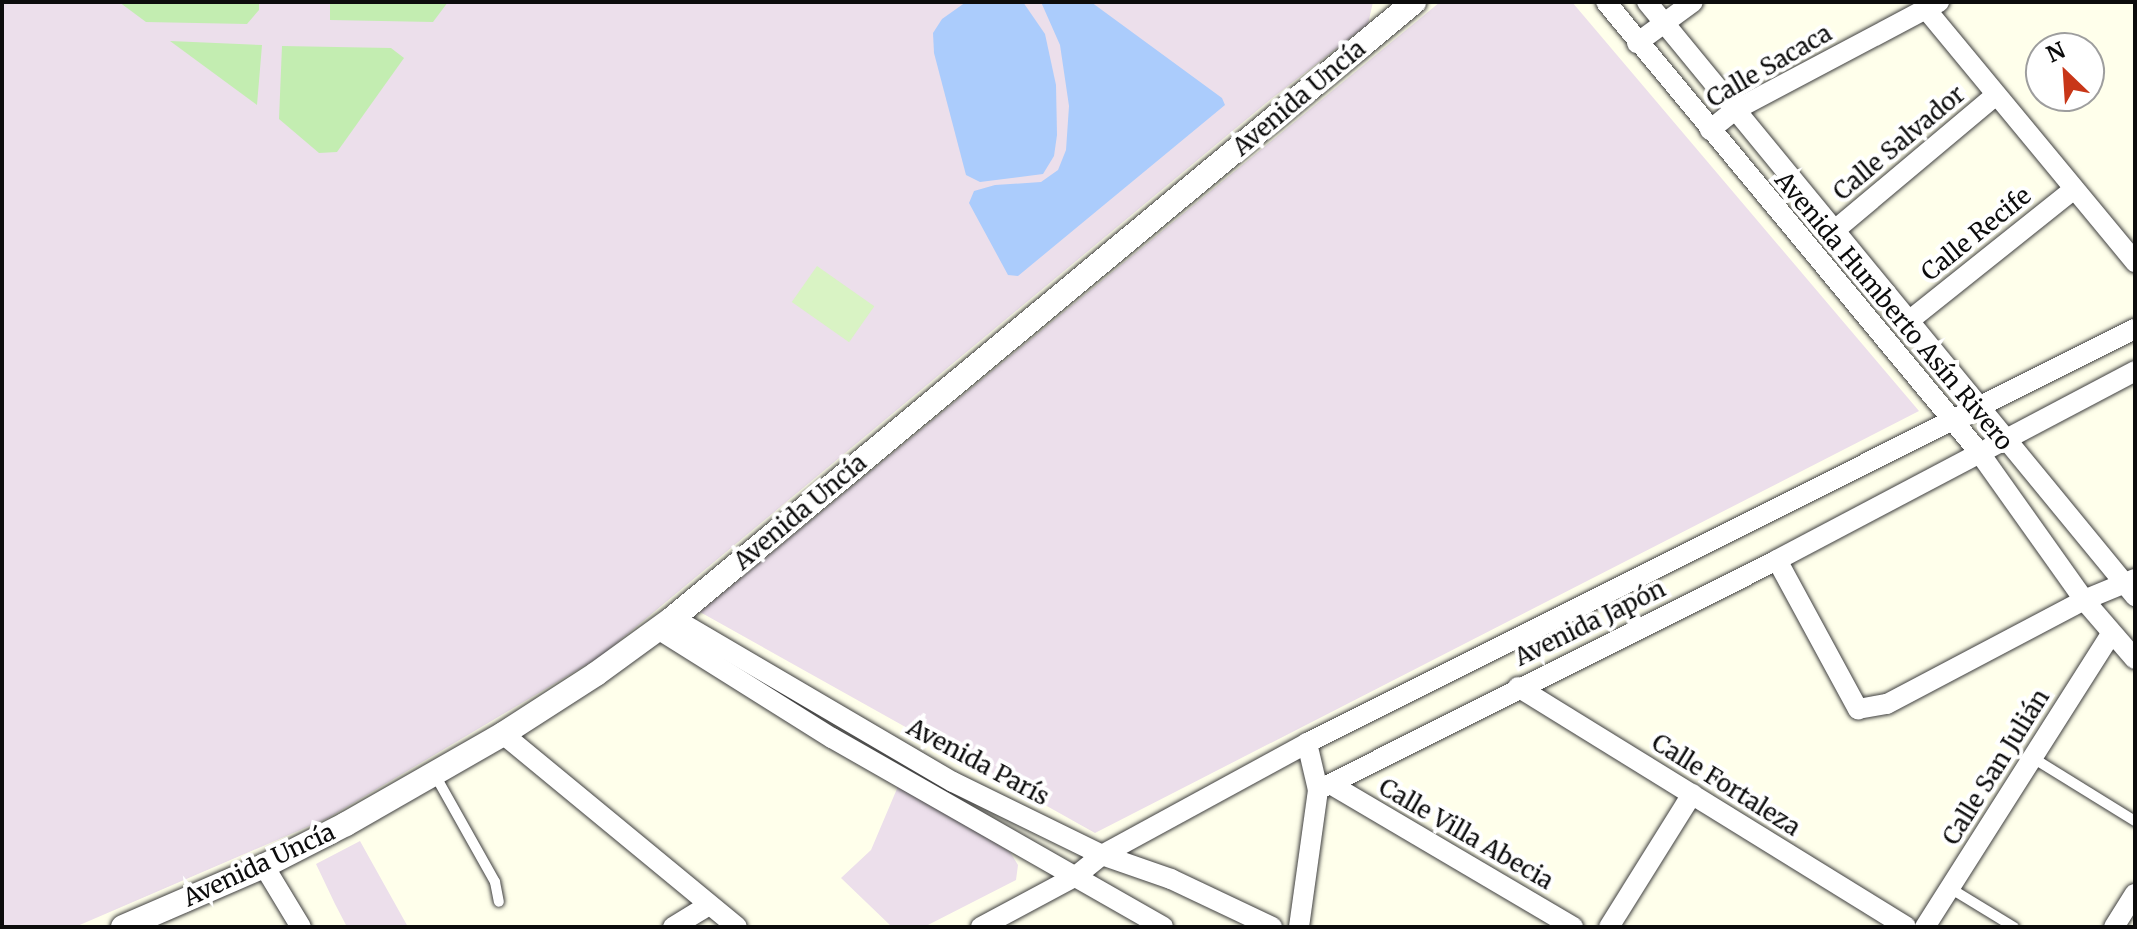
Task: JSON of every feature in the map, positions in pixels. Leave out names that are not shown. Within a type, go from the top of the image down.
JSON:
[{"type":"street","name":"Avenida Uncía","points":[[123,927],[264,866],[435,775],[503,734],[666,624],[1414,2]]},
{"type":"street","name":"Avenida Humberto Asín Rivero","points":[[1606,2],[1979,452],[2084,600],[2135,659]]},
{"type":"street","name":"Avenida Humberto Asín Rivero","points":[[1647,2],[2131,586]]},
{"type":"street","points":[[1637,43],[1693,2]]},
{"type":"street","points":[[1932,5],[1996,95],[2135,262]]},
{"type":"street","name":"Calle Sacaca","points":[[1710,130],[1735,110],[1932,5]]},
{"type":"street","name":"Calle Salvador","points":[[1835,230],[1996,95]]},
{"type":"street","name":"Calle Recife","points":[[1910,320],[2074,189]]},
{"type":"street","name":"Avenida Japón","points":[[981,927],[1076,876],[1102,855],[1307,743],[2135,329]]},
{"type":"street","name":"Avenida Japón","points":[[1325,788],[1518,687],[1777,560],[2135,371]]},
{"type":"street","points":[[1777,560],[1858,709],[1887,704],[2084,600],[2131,586]]},
{"type":"street","name":"Avenida París","points":[[666,624],[953,782],[1102,855],[1171,879],[1272,927]]},
{"type":"street","name":"Avenida París","points":[[666,624],[832,738],[1163,927]]},
{"type":"street","name":"Calle San Julián","points":[[1925,927],[2111,634]]},
{"type":"street","name":"Calle Fortaleza","points":[[1518,687],[1906,927]]},
{"type":"street","points":[[503,734],[737,927]]},
{"type":"street","points":[[1299,927],[1325,788],[1307,743]]},
{"type":"street","name":"Calle Villa Abecia","points":[[1325,788],[1573,927]]},
{"type":"street","points":[[1609,927],[1692,794]]},
{"type":"street","points":[[264,866],[301,927]]},
{"type":"street","points":[[2114,927],[2135,894]]},
{"type":"street","points":[[673,927],[709,905]]},
{"type":"lane","points":[[2033,758],[2135,821]]},
{"type":"lane","points":[[435,775],[495,882],[499,902]]},
{"type":"lane","points":[[1950,888],[2014,927]]},
{"type":"shaded area","points":[[2,2],[1373,2],[1368,24],[1271,99],[601,656],[328,818],[75,927],[2,927]]},
{"type":"shaded area","points":[[1440,2],[1572,2],[1919,411],[1095,833],[700,612]]},
{"type":"shaded area","points":[[899,784],[1010,852],[1018,865],[1016,880],[924,927],[892,927],[841,878],[871,850]]},
{"type":"shaded area","points":[[360,841],[408,927],[347,927],[316,864]]},
{"type":"green space","points":[[119,2],[259,2],[259,10],[247,24],[146,22]]},
{"type":"green space","points":[[330,2],[448,2],[433,22],[330,20]]},
{"type":"green space","points":[[170,41],[262,45],[257,105]]},
{"type":"green space","points":[[282,46],[391,48],[404,58],[337,152],[319,153],[279,119]]},
{"type":"green space","points":[[817,266],[874,306],[849,342],[792,302]]},
{"type":"water","points":[[966,2],[1023,2],[1045,34],[1056,85],[1057,135],[1054,156],[1043,174],[980,182],[966,175],[934,53],[933,33],[942,19]]},
{"type":"water","points":[[1041,2],[1091,2],[1222,98],[1225,105],[1018,276],[1008,275],[969,203],[974,191],[995,185],[1041,182],[1058,170],[1066,150],[1069,106],[1060,45]]}]
